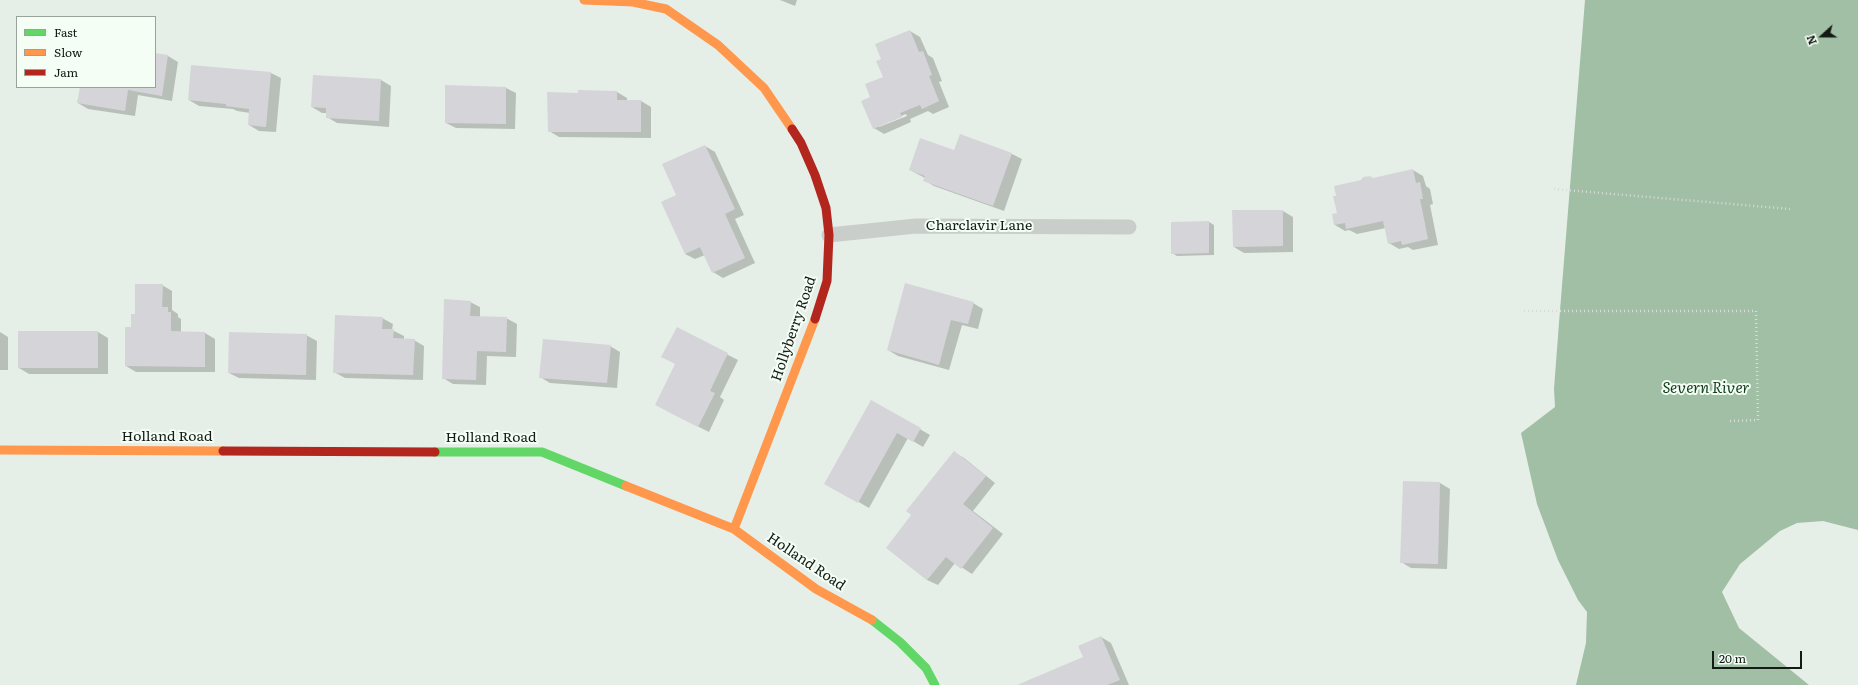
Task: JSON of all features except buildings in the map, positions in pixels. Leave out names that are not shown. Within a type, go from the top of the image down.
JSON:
[{"type":"street","name":"Hollyberry Road","points":[[584,0],[633,2],[666,9],[718,45],[764,88],[801,143],[815,175],[826,208],[829,235],[827,281],[817,314],[734,529]]},
{"type":"street","name":"Holland Road","points":[[0,450],[542,452],[734,529],[816,589],[872,620],[900,642],[926,668],[935,685]]},
{"type":"lane","name":"Charclavir Lane","points":[[829,235],[916,226],[1129,227]]},
{"type":"path","points":[[1554,189],[1790,209]]},
{"type":"path","points":[[1524,311],[1756,312],[1758,420],[1729,422]]},
{"type":"water","name":"Severn River","points":[[1585,0],[1858,0],[1858,530],[1823,521],[1797,523],[1780,531],[1740,564],[1722,592],[1739,628],[1809,685],[1576,685],[1586,643],[1587,612],[1578,600],[1558,560],[1537,504],[1521,433],[1555,407],[1554,389]]},
{"type":"traffic: fast","points":[[435,452],[542,452],[626,486]]},
{"type":"traffic: fast","points":[[872,620],[900,642],[926,668],[935,685]]},
{"type":"traffic: slow","points":[[584,0],[633,2],[666,9],[718,45],[764,88],[792,129]]},
{"type":"traffic: slow","points":[[734,529],[815,319]]},
{"type":"traffic: slow","points":[[0,450],[223,451]]},
{"type":"traffic: slow","points":[[626,486],[734,529],[816,589],[872,620]]},
{"type":"traffic: jam","points":[[792,129],[801,143],[815,175],[826,208],[829,235],[827,281],[815,319]]},
{"type":"traffic: jam","points":[[223,451],[435,452]]}]
